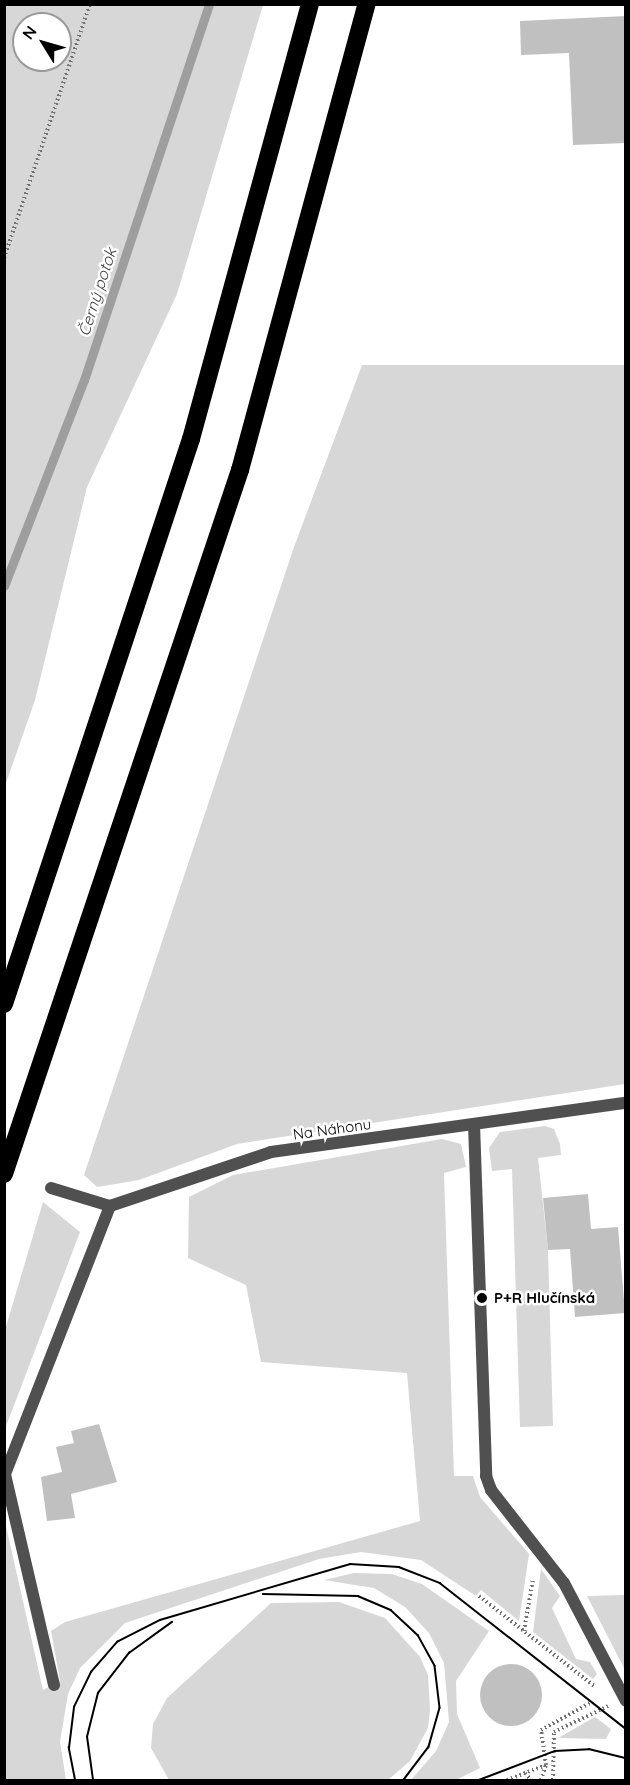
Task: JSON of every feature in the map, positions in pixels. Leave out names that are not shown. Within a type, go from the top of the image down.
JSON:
[{"type":"highway","points":[[4,1004],[190,440],[310,4]]},
{"type":"highway","points":[[4,1174],[240,471],[367,4]]},
{"type":"street","name":"Na Náhonu","points":[[110,1206],[271,1152],[626,1103]]},
{"type":"street","points":[[474,1124],[486,1476],[490,1490],[543,1554],[572,1596],[625,1700]]},
{"type":"street","points":[[51,1188],[110,1206],[5,1474],[54,1685]]},
{"type":"path","points":[[4,258],[90,4]]},
{"type":"path","points":[[524,1631],[536,1562],[543,1554]]},
{"type":"path","points":[[479,1596],[602,1693]]},
{"type":"path","points":[[554,1780],[554,1732],[625,1700]]},
{"type":"path","points":[[541,1780],[546,1764],[541,1730],[591,1702]]},
{"type":"path","points":[[507,1780],[546,1764]]},
{"type":"path","points":[[525,1773],[531,1780]]},
{"type":"shaded area","points":[[4,5],[263,5],[177,294],[87,487],[35,700],[5,786]]},
{"type":"shaded area","points":[[362,365],[625,365],[625,1084],[237,1144],[139,1180],[97,1187],[84,1175],[294,547]]},
{"type":"shaded area","points":[[545,1126],[554,1129],[560,1144],[561,1155],[538,1158],[548,1250],[553,1426],[520,1427],[512,1169],[492,1171],[489,1148],[500,1132]]},
{"type":"shaded area","points":[[442,1139],[461,1144],[466,1167],[444,1173],[454,1476],[473,1476],[480,1497],[529,1554],[519,1621],[481,1590],[476,1596],[421,1560],[361,1552],[319,1559],[125,1623],[80,1668],[68,1694],[60,1742],[66,1780],[5,1780],[4,1517],[43,1690],[60,1681],[51,1631],[65,1622],[420,1521],[407,1373],[261,1362],[246,1285],[188,1258],[189,1197],[233,1175]]},
{"type":"shaded area","points":[[43,1202],[80,1232],[5,1429],[5,1330]]},
{"type":"shaded area","points":[[541,1569],[560,1596],[552,1608],[576,1659],[590,1662],[597,1674],[593,1679],[533,1632]]},
{"type":"shaded area","points":[[354,1573],[392,1574],[422,1584],[489,1631],[456,1681],[457,1714],[480,1768],[456,1780],[411,1780],[436,1751],[449,1722],[444,1663],[429,1633],[405,1607],[374,1588],[324,1580]]},
{"type":"shaded area","points":[[626,1595],[625,1670],[587,1596]]},
{"type":"shaded area","points":[[339,1602],[385,1618],[420,1657],[428,1675],[430,1710],[428,1728],[410,1761],[388,1780],[169,1780],[151,1748],[153,1724],[167,1698],[271,1603]]},
{"type":"shaded area","points":[[595,1717],[611,1729],[606,1739],[558,1738]]},
{"type":"building","points":[[626,16],[626,143],[573,145],[569,53],[521,55],[520,21]]},
{"type":"building","points":[[588,1194],[591,1229],[618,1227],[625,1313],[575,1317],[570,1249],[548,1250],[543,1198]]},
{"type":"building","points":[[99,1424],[117,1482],[71,1494],[75,1518],[47,1521],[41,1477],[62,1472],[56,1447],[74,1443],[71,1431]]},
{"type":"building","points":[[511,1664],[523,1666],[533,1673],[540,1683],[542,1695],[540,1707],[533,1717],[523,1724],[511,1726],[499,1724],[489,1717],[482,1707],[480,1695],[482,1683],[489,1673],[499,1666]]},
{"type":"waterway","name":"Černý potok","points":[[4,586],[84,380],[209,4]]},
{"type":"tram line","points":[[75,1780],[69,1748],[74,1707],[91,1672],[117,1642],[160,1620],[350,1564],[399,1567],[440,1583],[626,1729]]},
{"type":"tram line","points":[[263,1594],[358,1596],[391,1610],[418,1635],[435,1666],[440,1708],[429,1747],[404,1780]]},
{"type":"tram line","points":[[93,1780],[87,1737],[98,1693],[129,1653],[172,1622]]},
{"type":"tram line","points":[[479,1780],[555,1751],[589,1749],[626,1758]]},
{"type":"place","name":"P+R Hlučínská","points":[[482,1298]]}]
